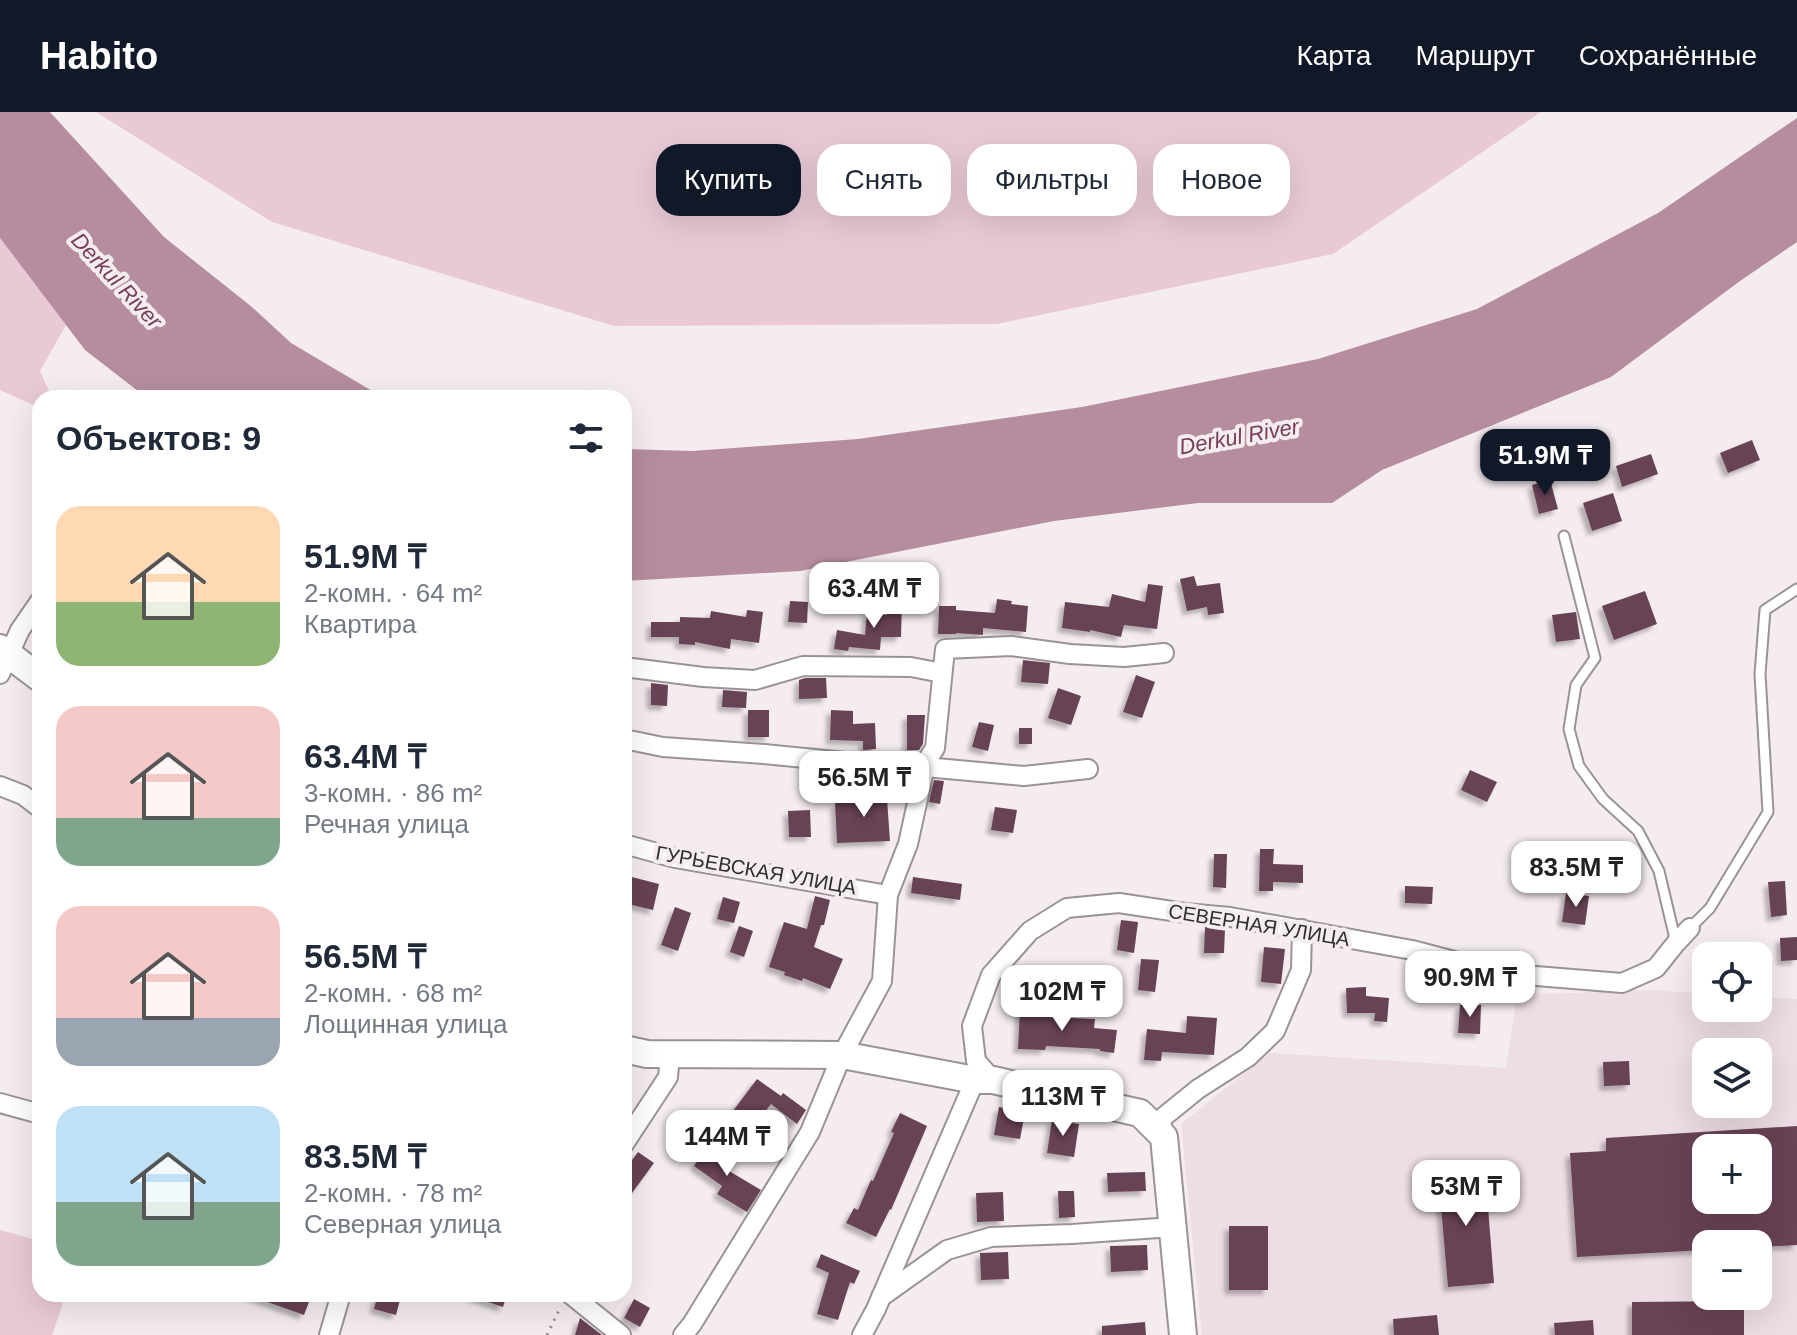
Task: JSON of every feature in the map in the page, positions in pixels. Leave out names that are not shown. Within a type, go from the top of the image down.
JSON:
[{"type":"street","points":[[32,613],[3,659],[32,674]]},
{"type":"street","points":[[683,1335],[810,1132],[842,1055],[882,981],[888,895],[908,844],[926,762],[935,748],[945,649],[1011,646],[1124,657],[1164,653]]},
{"type":"street","points":[[632,668],[755,680],[803,666],[911,667],[942,673]]},
{"type":"street","points":[[632,741],[707,751],[1024,776],[1088,769]]},
{"type":"street","points":[[0,786],[32,802]]},
{"type":"street","name":"ГУРЬЕВСКАЯ УЛИЦА","points":[[632,846],[675,858],[888,895]]},
{"type":"street","name":"СЕВЕРНАЯ УЛИЦА","points":[[984,1080],[976,1061],[972,1026],[991,975],[1030,931],[1067,908],[1119,903],[1230,917],[1412,950],[1499,973],[1622,983],[1656,968],[1690,928]]},
{"type":"street","points":[[1183,1335],[1161,1119],[1198,1089],[1248,1057],[1275,1031],[1301,970],[1302,929]]},
{"type":"street","points":[[632,1051],[647,1054],[842,1055],[984,1080],[1140,1113],[1164,1137]]},
{"type":"street","points":[[632,1132],[668,1077],[670,1054]]},
{"type":"street","points":[[862,1335],[984,1080]]},
{"type":"street","points":[[0,1103],[32,1112]]},
{"type":"street","points":[[881,1297],[947,1250],[991,1237],[1173,1227]]},
{"type":"street","points":[[329,1335],[339,1302]]},
{"type":"street","points":[[567,1302],[621,1335]]},
{"type":"lane","points":[[1564,536],[1595,658],[1576,685],[1569,729],[1579,766],[1603,799],[1638,831],[1659,871],[1676,943]]},
{"type":"lane","points":[[1690,928],[1710,908],[1768,812],[1760,674],[1765,610],[1797,589]]},
{"type":"path","points":[[547,1335],[564,1302]]},
{"type":"shaded area","points":[[96,112],[1541,112],[1333,254],[997,324],[614,326],[272,222]]},
{"type":"shaded area","points":[[0,238],[66,325],[40,371],[48,390],[32,390],[32,404],[0,390]]},
{"type":"shaded area","points":[[1653,990],[1692,993],[1692,1022],[1772,1022],[1772,998],[1797,999],[1797,1335],[1202,1335],[1181,1124],[1270,1053],[1506,1068],[1517,995]]},
{"type":"shaded area","points":[[0,1230],[32,1239],[32,1302],[63,1302],[52,1335],[0,1335]]},
{"type":"water","name":"Derkul River","points":[[0,112],[50,112],[164,237],[252,307],[291,343],[370,390],[137,390],[85,350],[0,238]]},
{"type":"water","name":"Derkul River","points":[[1797,118],[1797,242],[1611,377],[1382,470],[1332,503],[1198,503],[1054,521],[800,571],[632,581],[632,449],[692,451],[858,439],[1082,407],[1318,359],[1477,309],[1658,213]]},
{"type":"building","points":[[1752,440],[1760,460],[1728,473],[1720,453]]},
{"type":"building","points":[[1651,454],[1658,474],[1622,487],[1616,466]]},
{"type":"building","points":[[1550,480],[1558,509],[1539,514],[1532,485]]},
{"type":"building","points":[[1613,493],[1622,521],[1592,531],[1583,503]]},
{"type":"building","points":[[1194,576],[1197,586],[1220,583],[1224,613],[1208,615],[1207,607],[1187,611],[1180,579]]},
{"type":"building","points":[[1148,584],[1163,586],[1157,629],[1124,625],[1121,637],[1062,628],[1065,602],[1109,607],[1112,594],[1145,602]]},
{"type":"building","points":[[1645,591],[1657,624],[1614,640],[1602,606]]},
{"type":"building","points":[[997,599],[1028,606],[1026,632],[983,628],[983,635],[938,634],[939,606],[995,613]]},
{"type":"building","points":[[790,601],[808,602],[807,623],[788,622]]},
{"type":"building","points":[[887,601],[902,601],[901,637],[881,637],[880,650],[834,649],[837,630],[865,635],[867,614],[887,615]]},
{"type":"building","points":[[747,610],[763,612],[759,643],[731,639],[730,649],[695,642],[695,645],[679,644],[679,637],[651,637],[651,622],[680,622],[680,617],[710,618],[711,611],[746,617]]},
{"type":"building","points":[[1576,612],[1580,639],[1556,642],[1552,615]]},
{"type":"building","points":[[1023,660],[1050,663],[1048,684],[1021,682]]},
{"type":"building","points":[[1136,675],[1155,682],[1142,718],[1123,712]]},
{"type":"building","points":[[826,678],[827,698],[799,699],[799,680]]},
{"type":"building","points":[[651,683],[668,685],[667,706],[651,705]]},
{"type":"building","points":[[1058,688],[1081,696],[1071,725],[1048,718]]},
{"type":"building","points":[[723,690],[747,692],[746,708],[722,707]]},
{"type":"building","points":[[748,710],[769,710],[769,737],[748,737]]},
{"type":"building","points":[[831,710],[853,711],[853,724],[875,723],[876,749],[863,750],[863,741],[830,740]]},
{"type":"building","points":[[907,715],[925,715],[923,744],[919,750],[907,750]]},
{"type":"building","points":[[979,722],[994,725],[988,751],[972,747]]},
{"type":"building","points":[[1019,728],[1032,728],[1032,744],[1019,744]]},
{"type":"building","points":[[1470,770],[1497,782],[1487,802],[1461,790]]},
{"type":"building","points":[[934,780],[944,781],[940,804],[929,802]]},
{"type":"building","points":[[872,785],[886,785],[890,841],[837,843],[835,803],[873,802]]},
{"type":"building","points":[[995,807],[1017,810],[1013,833],[991,830]]},
{"type":"building","points":[[810,810],[811,837],[789,837],[788,811]]},
{"type":"building","points":[[1260,849],[1274,849],[1273,864],[1303,865],[1303,883],[1273,882],[1273,891],[1259,891]]},
{"type":"building","points":[[1214,854],[1227,854],[1226,888],[1213,887]]},
{"type":"building","points":[[632,877],[659,884],[653,910],[632,905]]},
{"type":"building","points":[[913,877],[962,884],[960,900],[911,893]]},
{"type":"building","points":[[1785,881],[1787,915],[1771,917],[1768,882]]},
{"type":"building","points":[[1405,886],[1433,887],[1432,904],[1405,903]]},
{"type":"building","points":[[1566,893],[1589,896],[1585,925],[1562,922]]},
{"type":"building","points":[[815,896],[830,900],[814,947],[843,959],[830,989],[803,978],[802,981],[784,975],[785,972],[769,967],[784,922],[807,929]]},
{"type":"building","points":[[723,897],[740,902],[734,923],[717,919]]},
{"type":"building","points":[[675,907],[691,913],[678,951],[661,945]]},
{"type":"building","points":[[1121,920],[1138,922],[1134,953],[1117,950]]},
{"type":"building","points":[[739,926],[753,931],[744,957],[730,952]]},
{"type":"building","points":[[1205,927],[1225,929],[1224,953],[1204,953]]},
{"type":"building","points":[[1797,937],[1797,960],[1781,961],[1780,938]]},
{"type":"building","points":[[1264,947],[1285,949],[1281,984],[1261,982]]},
{"type":"building","points":[[1141,959],[1159,960],[1155,992],[1138,990]]},
{"type":"building","points":[[1366,987],[1366,996],[1389,998],[1387,1022],[1374,1021],[1375,1013],[1347,1013],[1346,988]]},
{"type":"building","points":[[1460,1005],[1481,1005],[1480,1034],[1458,1033]]},
{"type":"building","points":[[1020,1010],[1047,1012],[1047,1017],[1095,1019],[1094,1028],[1117,1030],[1114,1053],[1100,1049],[1046,1046],[1045,1050],[1018,1049]]},
{"type":"building","points":[[1187,1016],[1217,1018],[1214,1055],[1162,1052],[1161,1061],[1144,1060],[1147,1029],[1186,1033]]},
{"type":"building","points":[[1629,1061],[1630,1085],[1604,1086],[1603,1062]]},
{"type":"building","points":[[757,1079],[806,1110],[797,1124],[771,1104],[754,1126],[733,1111]]},
{"type":"building","points":[[999,1107],[1025,1112],[1020,1139],[994,1135]]},
{"type":"building","points":[[900,1113],[927,1126],[876,1237],[846,1223],[854,1208],[858,1210],[873,1181]]},
{"type":"building","points":[[1052,1120],[1079,1124],[1074,1157],[1047,1153]]},
{"type":"building","points":[[1797,1126],[1797,1245],[1772,1246],[1772,1230],[1692,1230],[1692,1251],[1577,1257],[1570,1153],[1606,1151],[1606,1138]]},
{"type":"building","points":[[711,1142],[731,1157],[724,1168],[761,1190],[747,1212],[717,1194],[722,1186],[694,1166]]},
{"type":"building","points":[[638,1152],[654,1163],[632,1193],[632,1160]]},
{"type":"building","points":[[1485,1169],[1494,1283],[1448,1287],[1438,1172]]},
{"type":"building","points":[[1145,1172],[1146,1191],[1108,1192],[1107,1173]]},
{"type":"building","points":[[1058,1191],[1074,1191],[1075,1217],[1059,1218]]},
{"type":"building","points":[[1003,1192],[1004,1221],[977,1222],[976,1193]]},
{"type":"building","points":[[1229,1226],[1268,1226],[1268,1290],[1229,1290]]},
{"type":"building","points":[[1147,1245],[1148,1270],[1111,1272],[1110,1246]]},
{"type":"building","points":[[1008,1252],[1009,1279],[981,1280],[980,1253]]},
{"type":"building","points":[[821,1254],[860,1271],[854,1284],[850,1282],[838,1320],[817,1314],[829,1273],[816,1267]]},
{"type":"building","points":[[634,1299],[650,1308],[640,1327],[624,1318]]},
{"type":"building","points":[[1692,1301],[1692,1310],[1744,1310],[1744,1335],[1632,1335],[1632,1302]]},
{"type":"building","points":[[267,1302],[309,1302],[304,1315]]},
{"type":"building","points":[[376,1302],[399,1302],[396,1315],[374,1309]]},
{"type":"building","points":[[488,1302],[505,1302],[503,1307]]},
{"type":"building","points":[[1437,1315],[1439,1335],[1394,1335],[1393,1319]]},
{"type":"building","points":[[580,1318],[602,1335],[575,1335]]},
{"type":"building","points":[[1593,1320],[1594,1335],[1555,1335],[1554,1323]]},
{"type":"building","points":[[1145,1322],[1146,1335],[1102,1335],[1102,1326]]}]
